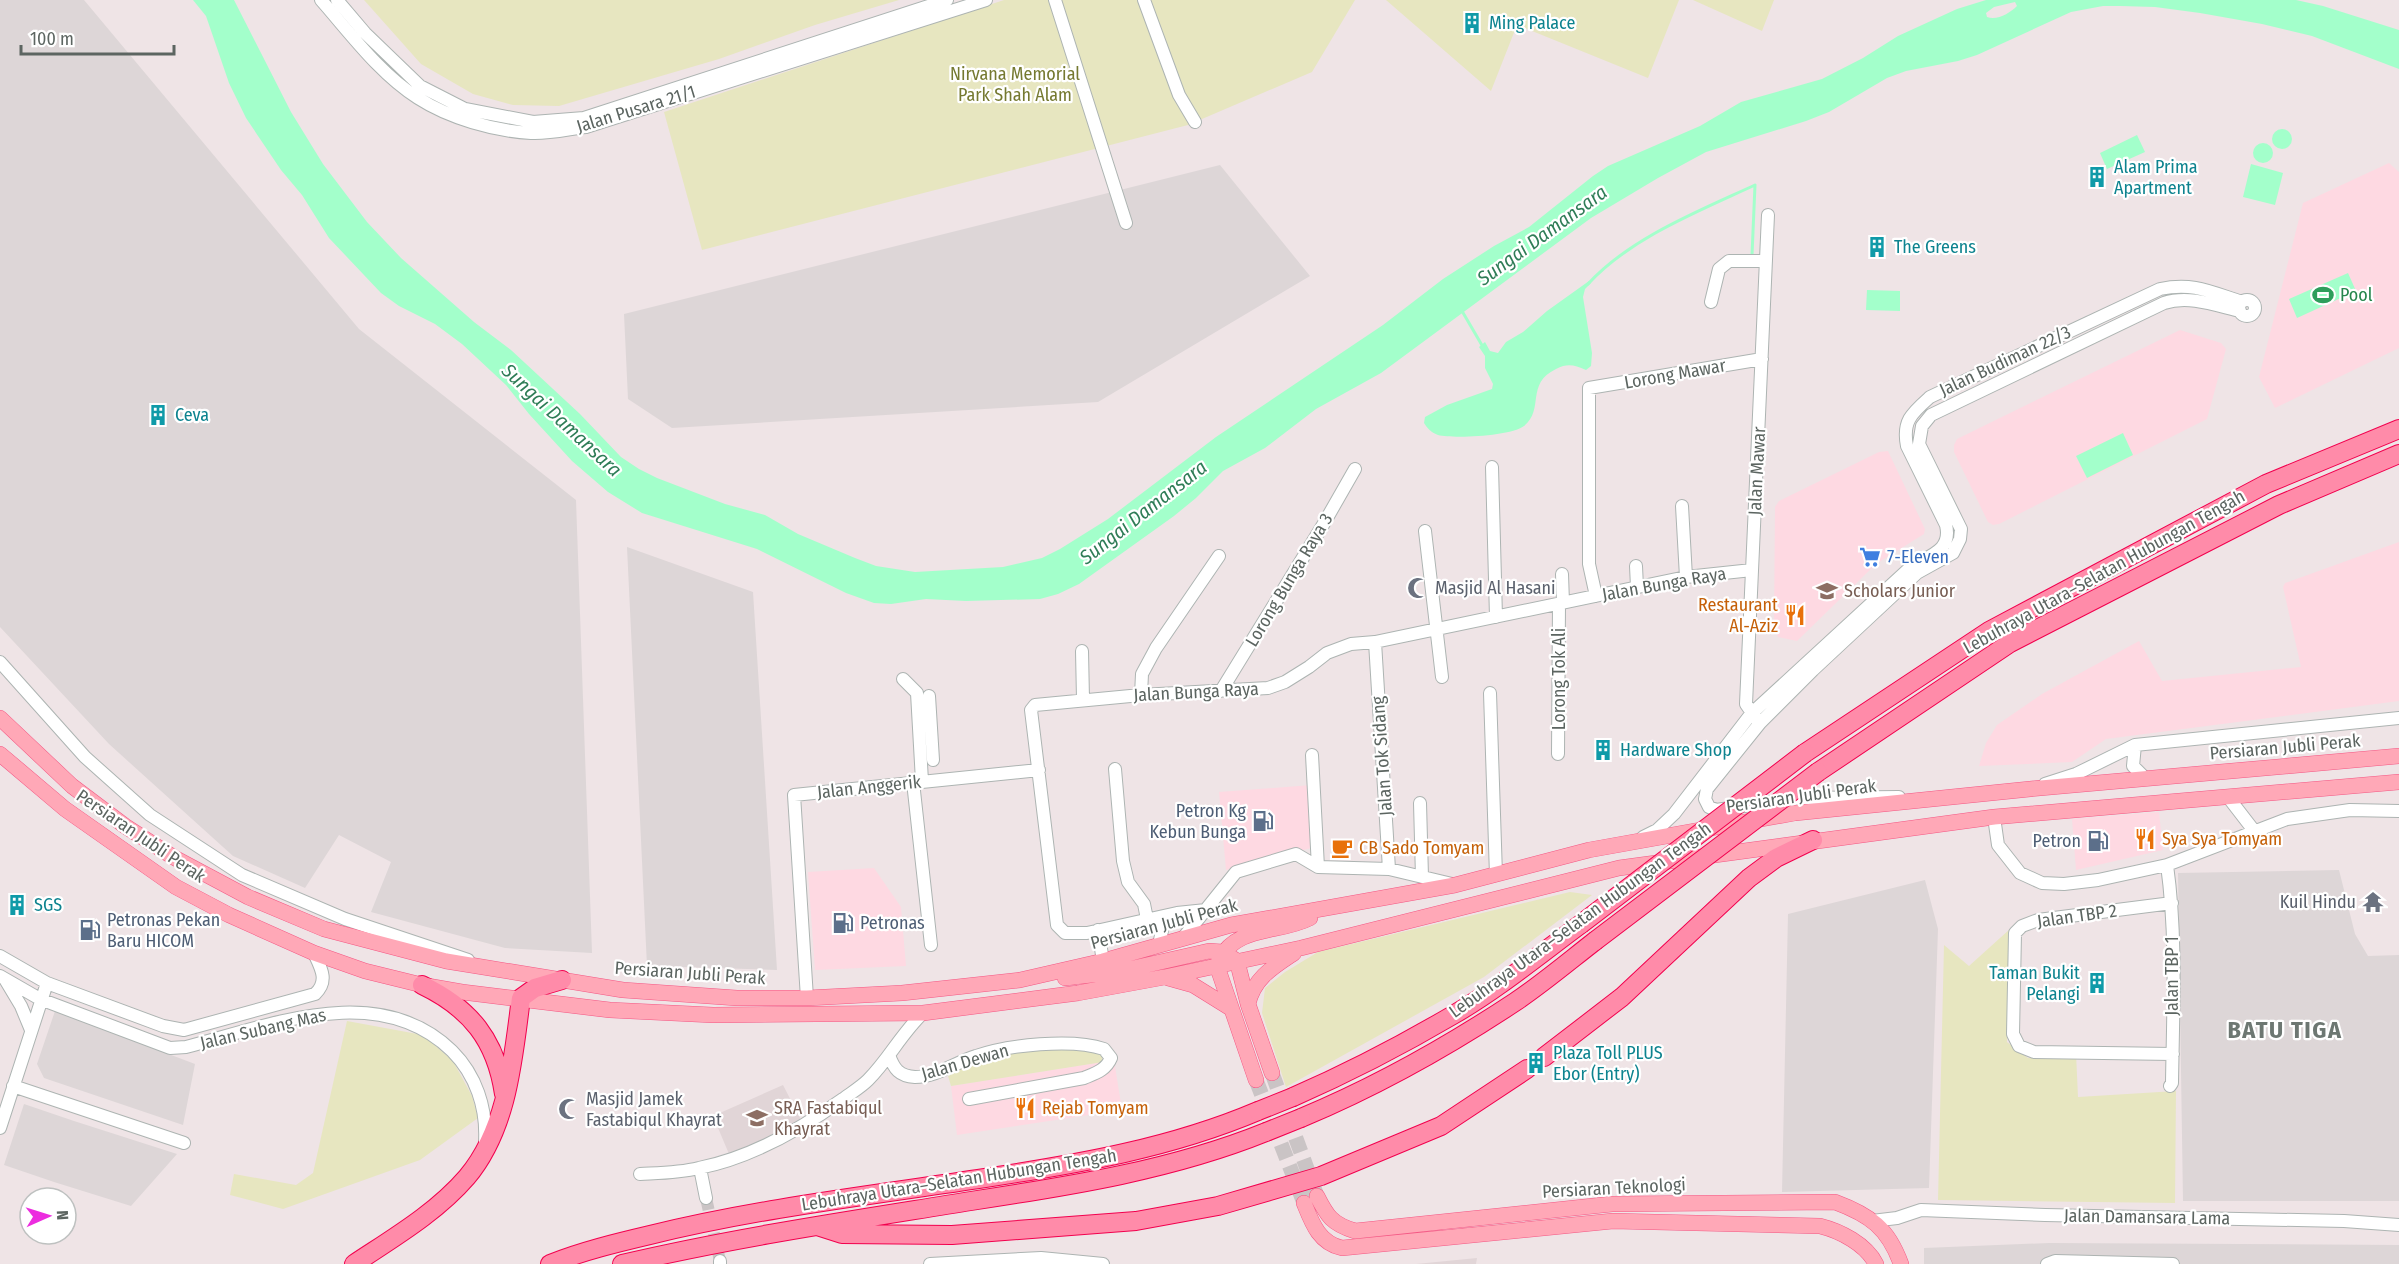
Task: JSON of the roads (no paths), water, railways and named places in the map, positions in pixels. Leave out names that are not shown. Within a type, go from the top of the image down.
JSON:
[{"type":"highway","name":"Lebuhraya Utara–Selatan Hubungan Tengah","points":[[550,1264],[580,1252],[705,1221],[1054,1168],[1158,1146],[1224,1125],[1293,1096],[1376,1058],[1454,1015],[1581,924],[1805,753],[1989,631],[2266,484],[2399,429]]},
{"type":"highway","name":"Lebuhraya Utara–Selatan Hubungan Tengah","points":[[622,1264],[708,1244],[1075,1185],[1175,1162],[1301,1118],[1419,1059],[1517,1001],[1818,772],[2010,643],[2279,505],[2399,454]]},
{"type":"highway","points":[[1544,1057],[1622,997],[1749,878],[1776,858],[1813,840]]},
{"type":"highway","points":[[354,1264],[422,1219],[467,1176],[485,1147],[505,1099],[511,1072],[520,998],[535,988],[562,980]]},
{"type":"highway","points":[[422,985],[453,1002],[480,1028],[497,1066],[505,1099]]},
{"type":"highway","points":[[817,1226],[842,1234],[983,1233],[1136,1221],[1218,1206],[1321,1176],[1441,1126],[1527,1069]]},
{"type":"main road","name":"Persiaran Jubli Perak","points":[[0,718],[72,786],[125,826],[173,857],[248,897],[324,929],[446,961],[623,990],[701,996],[807,998],[902,993],[1020,980],[1103,961],[1232,925],[1337,904],[1455,885],[1589,849],[1629,844],[1795,813],[2030,789],[2399,756]]},
{"type":"main road","name":"Persiaran Jubli Perak","points":[[0,754],[65,809],[176,887],[229,915],[314,953],[365,971],[422,985],[610,1010],[713,1015],[923,1013],[1078,993],[1165,977],[1220,959]]},
{"type":"main road","points":[[1020,980],[1057,979],[1116,972],[1209,951],[1220,959],[1237,961],[1301,948],[1619,868],[1813,840],[1994,817],[2399,783]]},
{"type":"main road","points":[[1256,1080],[1230,1008],[1220,959],[1230,944],[1243,936],[1305,920],[1337,904]]},
{"type":"main road","points":[[1248,1004],[1250,993],[1270,968],[1301,948]]},
{"type":"main road","points":[[1237,961],[1248,1004],[1272,1073]]},
{"type":"main road","points":[[1165,977],[1193,985],[1230,1008]]},
{"type":"main road","name":"Persiaran Teknologi","points":[[1876,1264],[1856,1243],[1834,1230],[1820,1226],[1613,1221],[1342,1248],[1331,1246],[1312,1226],[1311,1200],[1342,1227],[1355,1231],[1612,1204],[1835,1202],[1872,1221],[1888,1236],[1901,1264]]},
{"type":"street","name":"Jalan Pusara 21/1","points":[[321,0],[385,71],[417,98],[456,116],[495,128],[533,133],[586,127],[986,0]]},
{"type":"street","name":"Jalan Pusara 21/1","points":[[337,0],[365,33],[420,86],[465,109],[533,122],[584,118],[947,0]]},
{"type":"street","points":[[1055,0],[1126,223]]},
{"type":"street","points":[[1144,0],[1179,95],[1195,122]]},
{"type":"street","name":"Jalan Mawar","points":[[1755,719],[1746,704],[1768,215]]},
{"type":"street","points":[[1711,302],[1719,269],[1729,261],[1766,261]]},
{"type":"street","name":"Jalan Budiman 22/3","points":[[2191,285],[2241,307],[2178,298],[1931,415],[1922,426],[1919,444],[1961,529],[1960,539],[1953,553],[1917,573],[1755,719],[1912,566],[1942,549],[1946,543],[1948,535],[1946,525],[1912,457],[1905,435],[1905,428],[1909,420],[1930,397],[2160,289],[2191,285]]},
{"type":"street","name":"Lorong Mawar","points":[[1596,596],[1590,564],[1589,388],[1762,359]]},
{"type":"street","points":[[1492,467],[1496,617]]},
{"type":"street","name":"Lorong Bunga Raya 3","points":[[1221,691],[1355,469]]},
{"type":"street","points":[[1682,506],[1686,577]]},
{"type":"street","points":[[1425,531],[1442,677]]},
{"type":"street","points":[[1141,695],[1142,674],[1156,648],[1219,556]]},
{"type":"street","points":[[1636,566],[1637,587]]},
{"type":"street","name":"Jalan Bunga Raya","points":[[1206,910],[1073,934],[1065,933],[1057,925],[1031,710],[1035,705],[1083,699],[1268,688],[1285,682],[1327,653],[1351,644],[1375,642],[1686,577],[1752,570]]},
{"type":"street","name":"Lorong Tok Ali","points":[[1558,754],[1562,574]]},
{"type":"street","name":"Jalan Tok Sidang","points":[[1375,642],[1389,869]]},
{"type":"street","points":[[1082,651],[1083,699]]},
{"type":"street","points":[[0,662],[85,757],[150,815],[242,875],[345,919],[498,970]]},
{"type":"street","points":[[903,679],[917,693],[926,742],[933,760]]},
{"type":"street","points":[[1490,693],[1496,875]]},
{"type":"street","points":[[928,696],[926,742],[918,782],[932,945]]},
{"type":"street","points":[[2030,789],[2076,774],[2141,744],[2399,718]]},
{"type":"street","points":[[1755,719],[1707,789],[1705,799],[1709,807],[1716,810],[1800,798],[1867,796],[1949,798]]},
{"type":"street","points":[[1629,844],[1657,830],[1674,814],[1755,719]]},
{"type":"street","points":[[2141,744],[2133,766],[2146,779]]},
{"type":"street","points":[[1312,755],[1318,867]]},
{"type":"street","points":[[1115,769],[1128,882],[1144,904],[1147,920]]},
{"type":"street","name":"Jalan Anggerik","points":[[807,998],[794,795],[1039,770]]},
{"type":"street","points":[[2228,797],[2255,832]]},
{"type":"street","points":[[1420,802],[1422,877]]},
{"type":"street","points":[[1994,817],[1998,845],[2009,862],[2020,873],[2042,883],[2064,884],[2098,880],[2167,865],[2287,819],[2350,810],[2399,810]]},
{"type":"street","points":[[1183,938],[1236,872],[1296,854],[1318,867],[1389,869],[1455,885]]},
{"type":"street","name":"Jalan TBP 1","points":[[2167,865],[2172,903],[2173,1054],[2170,1086]]},
{"type":"street","name":"Jalan TBP 2","points":[[2172,903],[2038,920],[2022,926],[2015,933],[2013,1035],[2019,1046],[2034,1052],[2173,1054]]},
{"type":"street","points":[[1159,945],[1165,916]]},
{"type":"street","points":[[1098,930],[1103,961]]},
{"type":"street","name":"Jalan Subang Mas","points":[[0,956],[47,983],[163,1026],[184,1030],[315,994],[322,988],[324,979],[314,953]]},
{"type":"street","points":[[2,977],[21,1006],[31,1030]]},
{"type":"street","name":"Jalan Subang Mas","points":[[2,977],[40,999],[170,1048],[186,1047],[319,1014],[350,1012],[389,1016],[427,1030],[466,1066],[482,1104],[486,1127],[485,1147]]},
{"type":"street","points":[[0,1128],[47,983]]},
{"type":"street","points":[[81,996],[92,1018]]},
{"type":"street","points":[[640,1174],[700,1168],[769,1143],[820,1115],[867,1081],[889,1055],[907,1028],[923,1013]]},
{"type":"street","name":"Jalan Dewan","points":[[889,1055],[893,1066],[900,1074],[913,1077],[927,1076],[988,1052],[1065,1041],[1104,1048],[1111,1058],[1108,1065],[1099,1072],[1084,1078],[969,1099]]},
{"type":"street","points":[[13,1086],[184,1143]]},
{"type":"street","points":[[700,1168],[706,1198]]},
{"type":"street","name":"Jalan Damansara Lama","points":[[1872,1221],[1897,1218],[1920,1210],[2344,1221],[2399,1225]]},
{"type":"street","points":[[1888,1236],[1897,1218]]},
{"type":"street","points":[[930,1264],[1041,1257],[1103,1264]]},
{"type":"street","points":[[2047,1264],[2055,1261],[2173,1264]]},
{"type":"water","name":"Sungai Damansara","points":[[193,0],[234,0],[291,112],[323,164],[367,222],[401,258],[474,322],[511,350],[580,414],[621,457],[657,478],[725,504],[765,515],[798,534],[855,558],[876,566],[915,572],[1003,567],[1042,558],[1060,549],[1108,519],[1216,437],[1383,325],[1443,279],[1494,246],[1529,227],[1608,166],[1700,126],[1741,102],[1822,79],[1863,58],[1898,36],[1957,9],[1986,0],[2296,0],[2399,30],[2399,69],[2312,36],[2200,13],[2155,7],[2120,6],[2103,6],[2071,12],[1977,55],[1906,71],[1887,78],[1829,112],[1706,152],[1658,178],[1591,218],[1381,373],[1316,409],[1265,448],[1223,471],[1174,516],[1079,584],[1040,599],[966,601],[926,599],[891,604],[874,603],[846,593],[757,549],[642,513],[608,492],[572,461],[506,385],[462,344],[435,324],[399,306],[381,293],[329,238],[302,195],[281,170],[246,118],[229,83],[206,16]],"holes":[[[2015,2],[2017,6],[1999,17],[1987,17],[1986,13],[1994,7]]]},
{"type":"water","points":[[2282,129],[2289,132],[2292,139],[2289,146],[2282,149],[2275,146],[2272,139],[2275,132]]},
{"type":"water","points":[[2137,135],[2145,152],[2107,169],[2100,153]]},
{"type":"water","points":[[2263,143],[2270,146],[2273,153],[2270,160],[2263,163],[2256,160],[2253,153],[2256,146]]},
{"type":"water","points":[[2251,164],[2283,173],[2275,205],[2243,197]]},
{"type":"water","name":"Pool","points":[[2348,273],[2356,291],[2297,318],[2289,299]]},
{"type":"water","points":[[1589,281],[1591,283],[1585,289],[1583,297],[1592,353],[1591,366],[1586,370],[1568,365],[1547,375],[1538,389],[1534,412],[1524,426],[1517,429],[1482,436],[1456,437],[1438,435],[1428,428],[1424,423],[1425,417],[1447,405],[1492,389],[1493,384],[1485,368],[1485,356],[1479,347],[1485,342],[1490,351],[1498,353],[1506,342],[1523,332],[1547,311]]},
{"type":"water","points":[[1867,290],[1900,291],[1900,311],[1866,310]]},
{"type":"water","points":[[2123,433],[2133,455],[2087,478],[2076,456]]},
{"type":"waterway","points":[[1588,284],[1605,268],[1645,239],[1755,185],[1752,255]]},
{"type":"waterway","points":[[1462,311],[1483,347]]},
{"type":"tunnel","points":[[1272,1073],[1317,1196]]},
{"type":"tunnel","points":[[1256,1080],[1304,1203]]},
{"type":"tunnel","points":[[706,1198],[720,1261]]},
{"type":"place","name":"Ming Palace","points":[[1472,23]]},
{"type":"place","name":"Alam Prima Apartment","points":[[2097,177]]},
{"type":"place","name":"The Greens","points":[[1877,247]]},
{"type":"place","name":"Pool","points":[[2323,295]]},
{"type":"place","name":"Ceva","points":[[158,415]]},
{"type":"place","name":"7-Eleven","points":[[1870,557]]},
{"type":"place","name":"Masjid Al Hasani","points":[[1418,588]]},
{"type":"place","name":"Scholars Junior","points":[[1827,591]]},
{"type":"place","name":"Restaurant Al-Aziz","points":[[1795,615]]},
{"type":"place","name":"Hardware Shop","points":[[1603,750]]},
{"type":"place","name":"Petron Kg Kebun Bunga","points":[[1263,821]]},
{"type":"place","name":"Sya Sya Tomyam","points":[[2145,839]]},
{"type":"place","name":"Petron","points":[[2098,841]]},
{"type":"place","name":"CB Sado Tomyam","points":[[1342,848]]},
{"type":"place","name":"Kuil Hindu","points":[[2373,902]]},
{"type":"place","name":"SGS","points":[[17,905]]},
{"type":"place","name":"Petronas","points":[[843,923]]},
{"type":"place","name":"Petronas Pekan Baru HICOM","points":[[90,930]]},
{"type":"place","name":"Taman Bukit Pelangi","points":[[2097,983]]},
{"type":"place","name":"Plaza Toll PLUS Ebor (Entry)","points":[[1536,1063]]},
{"type":"place","name":"Rejab Tomyam","points":[[1025,1108]]},
{"type":"place","name":"Masjid Jamek Fastabiqul Khayrat","points":[[569,1109]]},
{"type":"place","name":"SRA Fastabiqul Khayrat","points":[[757,1118]]},
{"type":"district","name":"BATU TIGA","points":[[2285,1030]]},
{"type":"park label","name":"Nirvana Memorial Park Shah Alam","points":[[1015,84]]}]
